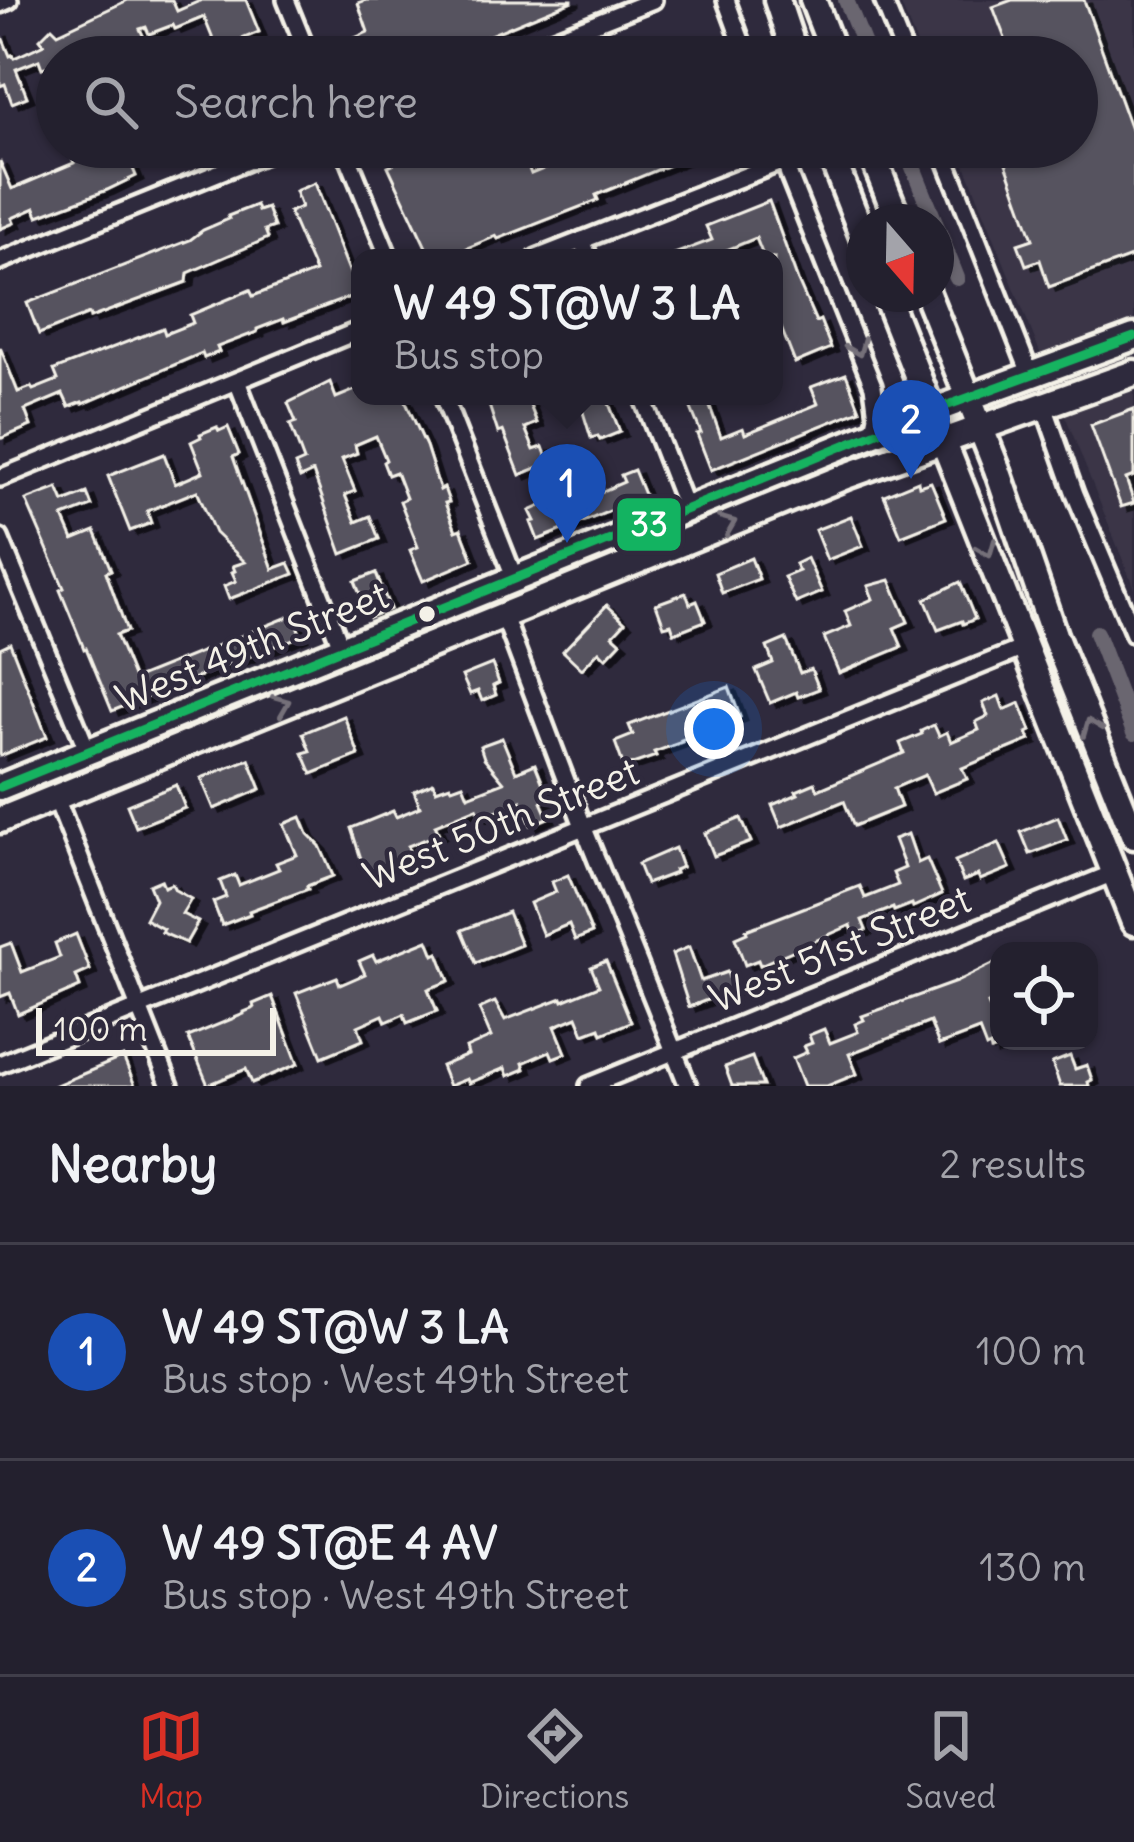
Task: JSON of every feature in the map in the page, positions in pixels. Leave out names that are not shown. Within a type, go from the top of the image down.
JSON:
[{"type":"main road","points":[[777,0],[789,36]]},
{"type":"main road","points":[[813,0],[827,36]]},
{"type":"main road","points":[[833,168],[849,204]]},
{"type":"main road","points":[[877,168],[892,204]]},
{"type":"main road","points":[[892,312],[1125,880],[1134,922]]},
{"type":"main road","points":[[934,312],[1134,836]]},
{"type":"main road","name":"West 49th Street","points":[[0,787],[873,434],[1134,337]]},
{"type":"main road","name":"West 49th Street","points":[[0,819],[943,440],[1134,373]]},
{"type":"main road","points":[[454,604],[503,614],[516,591],[546,567]]},
{"type":"main road","points":[[0,819],[21,799],[62,781],[88,752],[122,758],[174,747]]},
{"type":"street","points":[[0,4],[9,0]]},
{"type":"street","points":[[286,0],[301,36]]},
{"type":"street","points":[[561,36],[653,0]]},
{"type":"street","points":[[726,0],[739,36]]},
{"type":"street","points":[[883,0],[898,36]]},
{"type":"street","points":[[0,261],[230,168]]},
{"type":"street","points":[[353,168],[385,249]]},
{"type":"street","points":[[560,249],[750,168]]},
{"type":"street","points":[[788,168],[873,386],[878,416],[873,434]]},
{"type":"street","points":[[949,168],[1031,376]]},
{"type":"street","points":[[582,240],[586,249]]},
{"type":"street","points":[[0,478],[351,334]]},
{"type":"street","points":[[238,381],[343,649]]},
{"type":"street","points":[[446,405],[514,580]]},
{"type":"street","points":[[646,405],[686,509]]},
{"type":"street","points":[[1044,406],[1134,634]]},
{"type":"street","points":[[0,538],[88,752]]},
{"type":"street","points":[[503,614],[688,1086]]},
{"type":"street","name":"West 50th Street","points":[[0,1064],[1026,647]]},
{"type":"street","points":[[56,798],[170,1086]]},
{"type":"street","name":"West 51st Street","points":[[589,1086],[1125,880]]},
{"type":"shaded area","points":[[899,0],[1134,0],[1134,588],[966,168],[1098,168],[1098,36],[914,36]]},
{"type":"building","points":[[128,0],[172,0],[177,11],[202,0],[246,0],[259,32],[212,36],[204,17],[149,34],[146,27],[140,29],[143,36],[43,36],[52,27],[58,33]]},
{"type":"building","points":[[572,0],[487,36],[359,36],[368,32],[358,3]]},
{"type":"building","points":[[1012,0],[1084,0],[1097,36],[1004,36],[993,7]]},
{"type":"building","points":[[0,32],[14,58],[36,48],[36,61],[16,69],[27,97],[12,103],[5,84],[0,86]]},
{"type":"building","points":[[1098,39],[1134,138],[1134,256],[1049,287],[1040,260],[1026,265],[1018,244],[1033,239],[1008,168],[1098,168]]},
{"type":"building","points":[[0,161],[12,189],[62,168],[133,168],[136,176],[38,216],[35,208],[0,229]]},
{"type":"building","points":[[389,168],[529,168],[531,174],[546,168],[662,168],[596,195],[598,200],[498,239],[468,249],[427,249]]},
{"type":"building","points":[[315,183],[351,276],[351,297],[257,329],[217,347],[219,352],[204,358],[202,353],[83,404],[69,407],[63,394],[25,410],[31,426],[0,439],[0,347],[18,392],[33,390],[58,380],[54,370],[163,328],[165,334],[193,323],[190,315],[250,290],[253,296],[315,272],[289,212],[301,207],[295,191]]},
{"type":"building","points":[[769,201],[798,281],[831,348],[795,363],[783,333],[783,249],[760,249],[756,238],[729,249],[688,249],[712,240],[706,226]]},
{"type":"building","points":[[256,205],[258,211],[267,208],[274,227],[265,230],[268,238],[188,273],[187,282],[39,334],[27,303],[190,240]]},
{"type":"building","points":[[846,374],[860,410],[711,470],[690,405],[709,405],[721,437],[743,428],[745,434],[818,404],[811,387]]},
{"type":"building","points":[[330,382],[336,398],[351,392],[351,405],[407,405],[440,490],[444,488],[456,531],[461,529],[473,560],[423,581],[410,550],[418,547],[400,501],[406,498],[396,472],[388,475],[376,436],[355,445],[357,453],[342,459],[355,491],[345,495],[356,522],[370,516],[379,539],[342,554],[313,472],[300,478],[295,465],[304,461],[290,424],[296,422],[288,403]]},
{"type":"building","points":[[489,405],[530,405],[537,423],[525,428],[534,450],[543,447],[549,463],[520,475],[503,431],[498,433]]},
{"type":"building","points":[[581,405],[610,405],[620,432],[600,440],[591,438]]},
{"type":"building","points":[[1134,409],[1134,476],[1126,479],[1134,503],[1121,507],[1091,425]]},
{"type":"building","points":[[217,427],[219,431],[228,427],[239,454],[233,457],[273,569],[289,563],[294,574],[229,599],[224,586],[236,581],[233,566],[245,562],[215,533],[197,491],[147,511],[151,523],[130,531],[108,476],[164,454],[175,484],[203,472],[191,442]]},
{"type":"building","points":[[634,470],[645,497],[538,540],[530,511],[593,488],[596,494],[624,482],[621,475]]},
{"type":"building","points":[[918,481],[919,486],[931,482],[946,518],[901,536],[884,495]]},
{"type":"building","points":[[58,488],[64,502],[87,493],[92,506],[63,517],[73,540],[95,531],[127,631],[116,635],[134,679],[293,615],[301,636],[112,711],[26,500]]},
{"type":"building","points":[[851,516],[863,546],[827,560],[815,530]]},
{"type":"building","points":[[751,558],[759,579],[722,593],[715,573]]},
{"type":"building","points":[[807,558],[822,592],[796,603],[784,577],[799,571],[795,564]]},
{"type":"building","points":[[376,573],[390,609],[369,617],[355,581]]},
{"type":"building","points":[[890,580],[908,622],[894,628],[902,647],[839,673],[824,637],[851,626],[845,611],[873,599],[868,586]]},
{"type":"building","points":[[960,582],[975,619],[938,630],[925,599]]},
{"type":"building","points":[[686,593],[690,604],[697,601],[705,621],[674,633],[671,624],[664,626],[656,604]]},
{"type":"building","points":[[607,605],[625,622],[613,635],[621,642],[606,658],[599,651],[582,669],[563,651]]},
{"type":"building","points":[[786,639],[800,673],[811,669],[819,689],[770,703],[756,670],[773,663],[767,647]]},
{"type":"building","points":[[10,643],[47,737],[0,756],[0,648]]},
{"type":"building","points":[[492,664],[499,683],[493,686],[496,695],[482,701],[478,691],[470,694],[462,676]]},
{"type":"building","points":[[729,687],[740,717],[624,767],[615,742],[633,735],[629,725]]},
{"type":"building","points":[[999,696],[1004,710],[1020,703],[1030,740],[962,768],[967,779],[933,793],[925,775],[894,788],[901,807],[854,826],[844,801],[781,827],[772,805],[815,783],[818,790],[904,753],[900,743],[934,725],[939,736],[947,732],[951,742],[979,730],[976,722],[988,716],[983,703]]},
{"type":"building","points":[[344,716],[359,755],[312,774],[303,753],[310,751],[303,733]]},
{"type":"building","points":[[502,738],[516,772],[535,764],[549,799],[541,802],[548,818],[531,825],[521,801],[481,817],[477,808],[435,825],[439,834],[408,846],[409,851],[400,858],[371,870],[362,862],[351,828],[393,811],[396,817],[420,807],[414,791],[433,783],[436,790],[463,784],[468,796],[504,782],[480,746]]},
{"type":"building","points":[[249,759],[261,789],[214,809],[201,778]]},
{"type":"building","points":[[176,785],[185,808],[136,827],[127,805]]},
{"type":"building","points":[[301,817],[333,876],[222,925],[213,902],[226,897],[220,881],[235,875],[239,885],[279,869],[276,863],[297,855],[284,824]]},
{"type":"building","points":[[1058,817],[1067,840],[1030,854],[1021,832]]},
{"type":"building","points":[[741,818],[751,842],[714,856],[705,833]]},
{"type":"building","points":[[908,834],[918,863],[927,859],[942,894],[862,920],[866,930],[854,935],[851,925],[760,965],[758,960],[745,965],[735,938],[746,930],[860,886],[865,898],[898,885],[893,873],[905,868],[894,839]]},
{"type":"building","points":[[999,843],[1010,868],[963,881],[955,861]]},
{"type":"building","points":[[675,848],[682,867],[646,884],[638,864]]},
{"type":"building","points":[[568,875],[592,933],[575,940],[569,924],[543,935],[530,903],[556,892],[552,882]]},
{"type":"building","points":[[161,880],[164,887],[172,884],[191,899],[182,914],[198,922],[186,943],[145,919],[155,900],[149,885]]},
{"type":"building","points":[[508,912],[521,945],[476,963],[462,930]]},
{"type":"building","points":[[76,934],[90,970],[76,976],[80,987],[18,1014],[10,993],[0,997],[0,947],[11,943],[22,972],[60,957],[55,943]]},
{"type":"building","points":[[428,940],[449,981],[428,989],[437,1011],[407,1023],[404,1014],[386,1022],[383,1015],[358,1026],[363,1040],[322,1057],[296,993],[337,977],[340,985],[365,974],[359,961],[373,955],[376,961]]},
{"type":"building","points":[[689,947],[701,981],[727,972],[733,990],[689,1007],[672,954]]},
{"type":"building","points":[[606,961],[631,1022],[602,1034],[600,1028],[584,1034],[577,1017],[555,1026],[566,1053],[553,1058],[550,1051],[508,1076],[505,1068],[449,1086],[441,1066],[468,1055],[466,1048],[491,1037],[479,1009],[495,1002],[505,1020],[563,1001],[599,986],[591,967]]},
{"type":"building","points":[[990,965],[990,1046],[986,1048],[979,1030],[939,1045],[930,1022],[849,1054],[857,1074],[827,1086],[804,1086],[793,1058],[807,1052],[804,1046],[812,1043],[809,1035],[824,1029],[830,1043],[858,1032],[855,1024],[864,1020],[862,1016]]},
{"type":"building","points":[[272,996],[298,1064],[252,1083],[246,1069],[208,1085],[188,1037],[244,1014]]},
{"type":"building","points":[[1070,1056],[1075,1069],[1087,1065],[1089,1086],[1060,1086],[1052,1063]]},
{"type":"building","points":[[123,1057],[135,1086],[54,1086]]},
{"type":"building","points":[[752,1057],[763,1086],[732,1086],[725,1067]]},
{"type":"waterway","points":[[846,0],[861,36]]},
{"type":"waterway","points":[[913,168],[928,204]]},
{"type":"waterway","points":[[954,270],[957,278]]},
{"type":"waterway","points":[[1096,633],[1134,733]]},
{"type":"transit line","name":"33","points":[[0,787],[902,422],[1134,337]]},
{"type":"place","name":"W 49 ST@E 4 AV","points":[[911,479]]},
{"type":"place","name":"W 49 ST@W 3 LA","points":[[567,543]]}]
